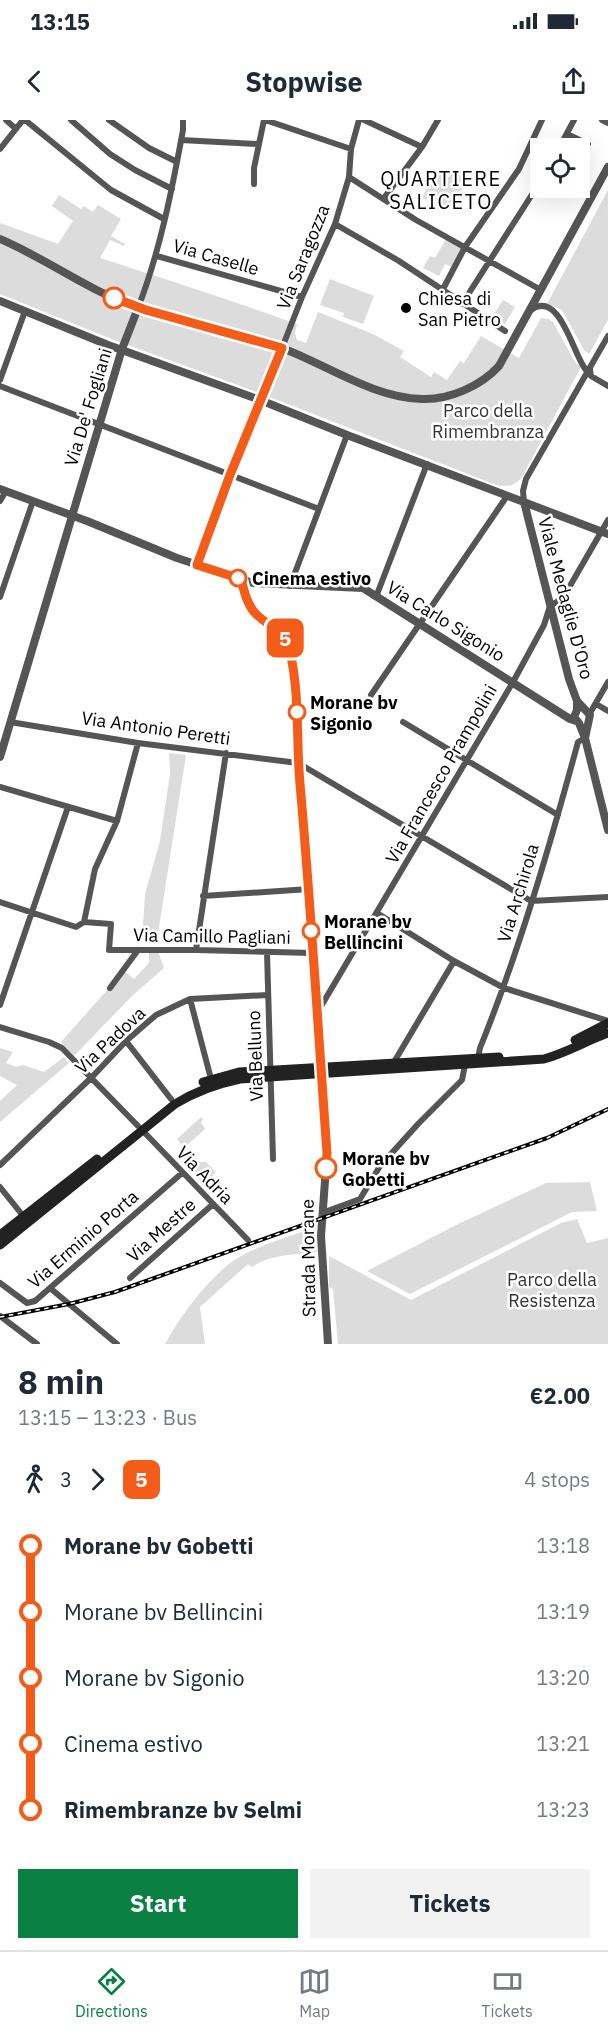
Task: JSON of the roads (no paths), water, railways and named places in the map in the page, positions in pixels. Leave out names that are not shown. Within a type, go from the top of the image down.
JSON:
[{"type":"main road","points":[[394,1066],[552,1052],[608,1022]]},
{"type":"main road","points":[[0,1245],[27,1220],[173,1102],[212,1082],[320,1070],[465,1065],[544,1059],[557,1056],[608,1033]]},
{"type":"main road","points":[[0,1235],[27,1220]]},
{"type":"street","points":[[0,122],[6,120],[16,129]]},
{"type":"street","points":[[0,149],[24,120],[111,190],[164,219]]},
{"type":"street","points":[[71,120],[110,154],[172,189]]},
{"type":"street","points":[[108,120],[149,148],[177,162]]},
{"type":"street","points":[[138,308],[157,256],[181,140],[181,120]]},
{"type":"street","points":[[254,184],[254,168],[264,120],[351,149]]},
{"type":"street","points":[[348,120],[360,121],[422,147]]},
{"type":"street","points":[[384,198],[422,147],[438,120]]},
{"type":"street","points":[[442,291],[465,247],[519,169],[542,120]]},
{"type":"street","points":[[565,138],[574,120]]},
{"type":"street","points":[[602,120],[608,123]]},
{"type":"street","name":"Via Saragozza","points":[[282,348],[335,224],[348,177],[351,149],[360,121]]},
{"type":"street","points":[[567,134],[575,138]]},
{"type":"street","points":[[181,140],[258,144]]},
{"type":"street","points":[[0,239],[105,294],[138,308],[282,348],[384,392],[406,398],[439,398],[467,388],[489,376],[505,357],[608,167]]},
{"type":"street","points":[[348,177],[416,220],[541,290]]},
{"type":"street","points":[[462,304],[530,197]]},
{"type":"street","points":[[335,224],[399,261],[505,331]]},
{"type":"street","name":"Via Caselle","points":[[157,256],[302,297]]},
{"type":"street","points":[[0,300],[122,350],[260,400],[604,533]]},
{"type":"street","points":[[528,313],[540,306],[555,312],[560,318],[580,363],[586,370],[591,367]]},
{"type":"street","name":"Via De' Fogliani","points":[[0,757],[122,350],[138,308]]},
{"type":"street","points":[[0,380],[26,311]]},
{"type":"street","points":[[524,502],[523,491],[526,478],[608,336]]},
{"type":"street","points":[[197,565],[230,475],[282,348]]},
{"type":"street","points":[[591,367],[589,373],[591,376],[608,386]]},
{"type":"street","points":[[0,386],[319,509]]},
{"type":"street","points":[[290,586],[347,435]]},
{"type":"street","points":[[376,597],[427,464]]},
{"type":"street","points":[[0,501],[3,490]]},
{"type":"street","name":"Via Carlo Sigonio","points":[[3,490],[197,565],[241,579],[265,585],[363,588],[558,711],[581,714]]},
{"type":"street","points":[[371,695],[505,499]]},
{"type":"street","points":[[0,597],[33,501]]},
{"type":"street","name":"Viale Medaglie D'Oro","points":[[524,502],[569,679],[581,714],[608,830]]},
{"type":"street","name":"Via Francesco Prampolini","points":[[316,1014],[513,682],[544,625],[550,606],[563,598],[604,533],[608,520]]},
{"type":"street","name":"Strada Morane","points":[[241,579],[246,598],[253,610],[278,629],[289,646],[296,700],[298,763],[327,1153],[321,1254],[328,1344]]},
{"type":"street","points":[[581,714],[596,704],[608,682]]},
{"type":"street","points":[[596,704],[608,711]]},
{"type":"street","name":"Via Antonio Peretti","points":[[10,722],[138,743],[298,763]]},
{"type":"street","points":[[403,722],[558,815]]},
{"type":"street","name":"Via Archirola","points":[[478,1058],[504,988],[558,815],[578,742],[585,738]]},
{"type":"street","points":[[84,922],[95,868],[117,821],[138,743]]},
{"type":"street","points":[[196,950],[226,753]]},
{"type":"street","points":[[298,763],[531,901],[608,897]]},
{"type":"street","points":[[0,787],[117,821]]},
{"type":"street","points":[[0,1005],[68,807]]},
{"type":"street","points":[[203,896],[309,889]]},
{"type":"street","name":"Via Camillo Pagliani","points":[[0,902],[76,927],[84,922],[111,924],[109,950],[312,953]]},
{"type":"street","points":[[377,913],[454,961],[504,988],[608,1022]]},
{"type":"street","points":[[110,988],[138,950]]},
{"type":"street","name":"Via Belluno","points":[[267,952],[273,1159]]},
{"type":"street","points":[[394,1066],[454,961]]},
{"type":"street","name":"Via Padova","points":[[0,1165],[92,1077],[126,1041],[156,1015],[190,999],[268,995]]},
{"type":"street","points":[[190,999],[212,1082]]},
{"type":"street","name":"Via Adria","points":[[0,1027],[62,1048],[248,1240]]},
{"type":"street","points":[[126,1041],[173,1102]]},
{"type":"street","points":[[322,1213],[360,1199],[380,1167],[418,1123],[462,1080],[465,1065]]},
{"type":"street","name":"Via Erminio Porta","points":[[0,1283],[27,1303],[34,1301],[182,1173]]},
{"type":"street","points":[[0,1187],[27,1220]]},
{"type":"street","name":"Via Mestre","points":[[130,1278],[212,1205]]},
{"type":"street","points":[[50,1288],[117,1344]]},
{"type":"street","points":[[0,1316],[36,1344]]},
{"type":"railway","points":[[0,1317],[69,1304],[115,1292],[547,1138],[608,1109]]},
{"type":"place","name":"Chiesa di San Pietro","points":[[406,308]]},
{"type":"place","name":"Cinema estivo","points":[[238,578]]},
{"type":"place","name":"Morane bv Sigonio","points":[[297,712]]},
{"type":"place","name":"Morane bv Bellincini","points":[[311,931]]},
{"type":"place","name":"Morane bv Gobetti","points":[[326,1168]]},
{"type":"district","name":"QUARTIERE SALICETO","points":[[441,190]]},
{"type":"park label","name":"Parco della Rimembranza","points":[[488,420]]},
{"type":"park label","name":"Parco della Resistenza","points":[[552,1289]]}]
